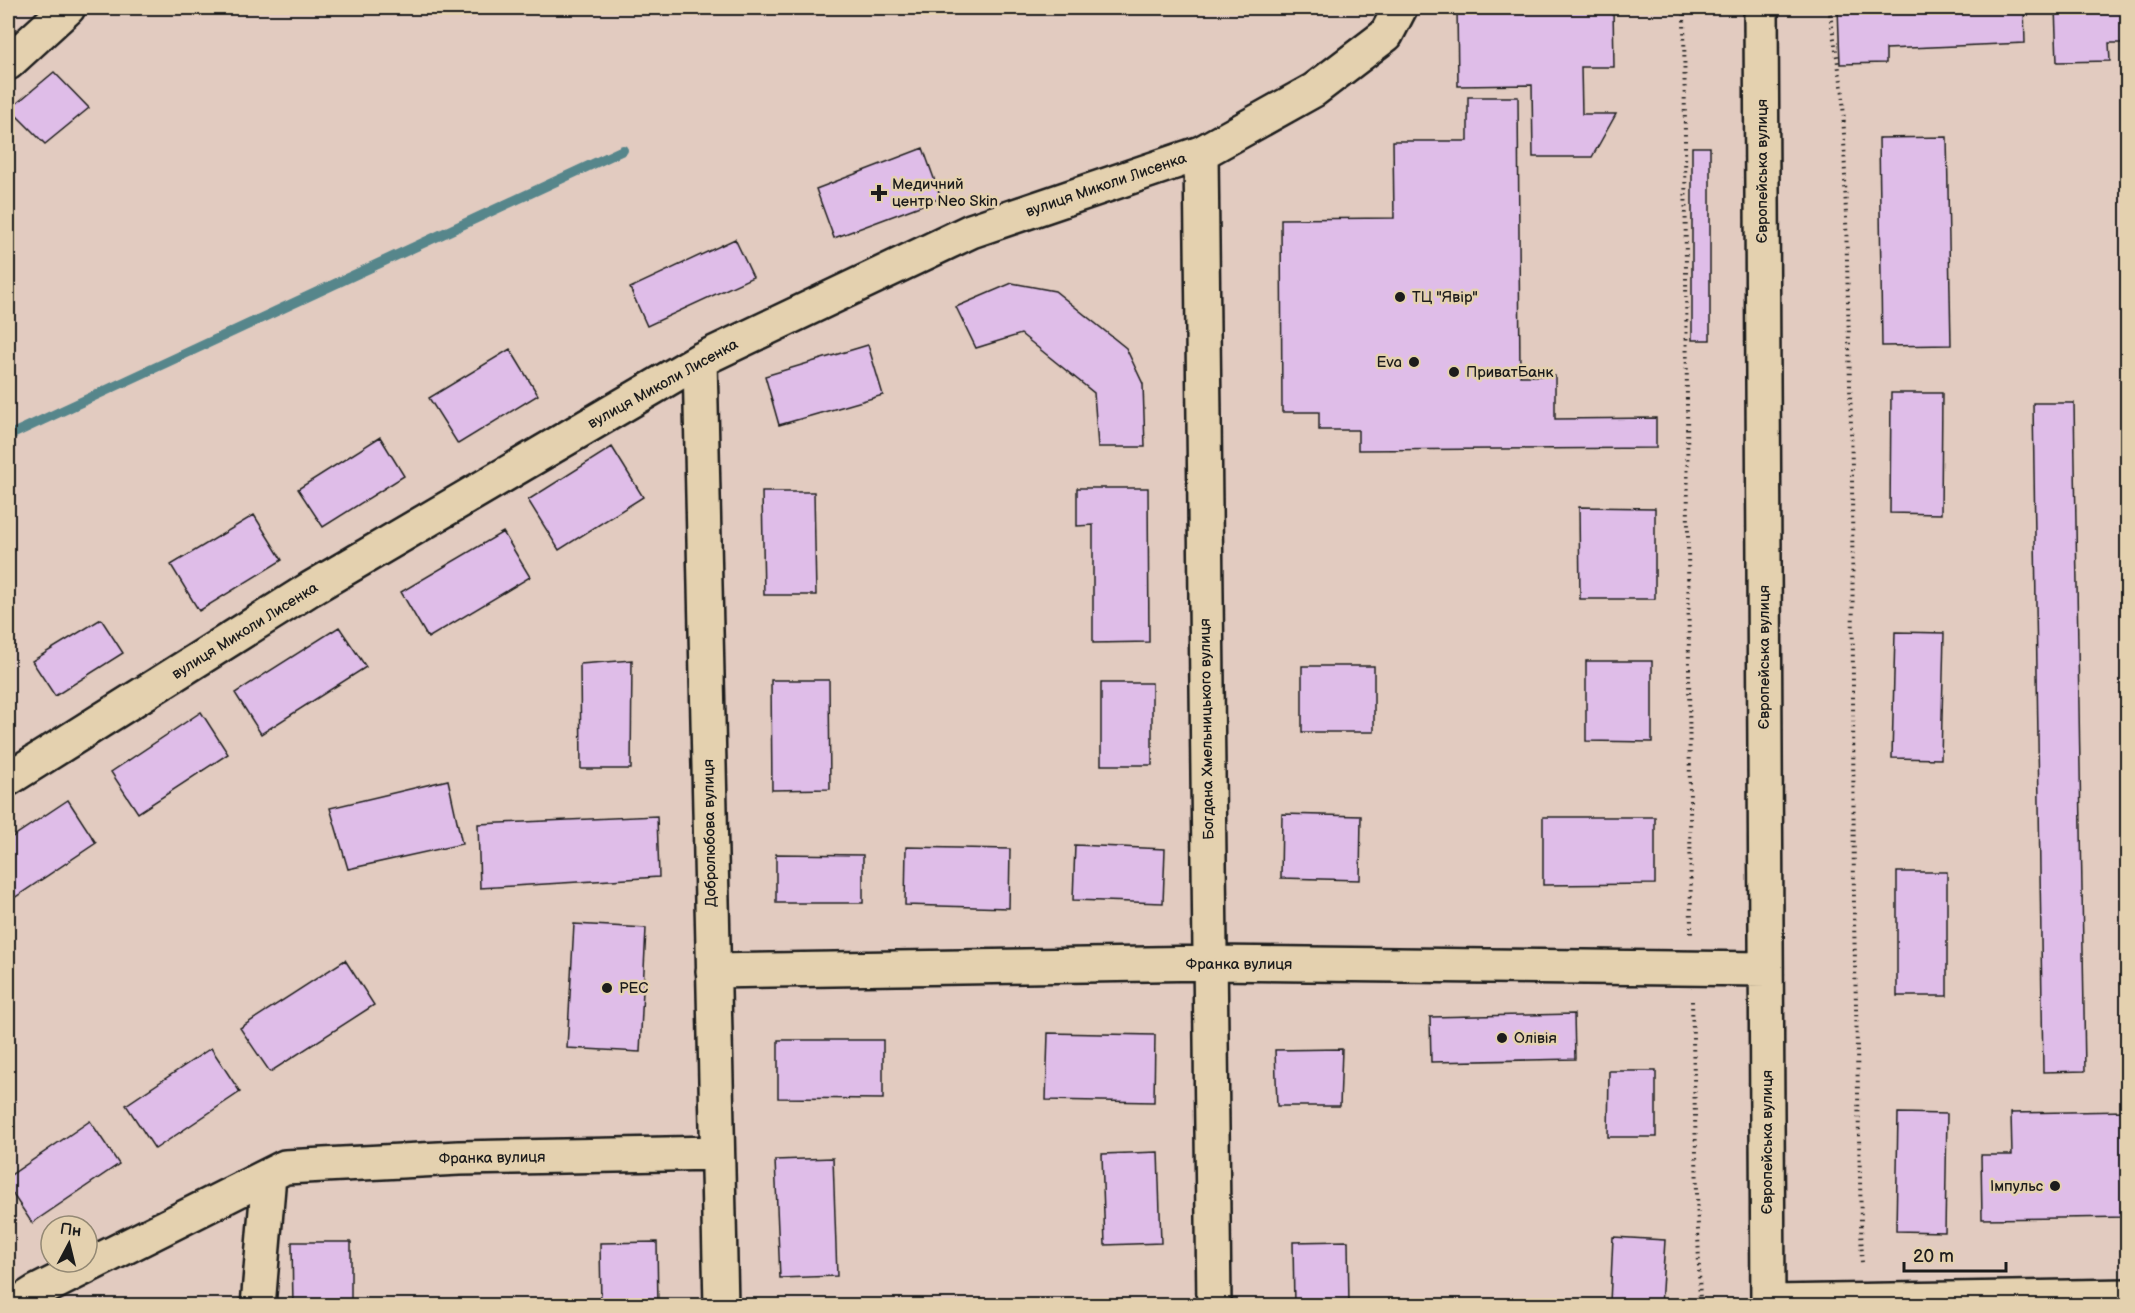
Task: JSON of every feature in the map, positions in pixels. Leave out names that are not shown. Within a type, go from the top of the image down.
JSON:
[{"type":"street","points":[[8,63],[68,8]]},
{"type":"street","name":"вулиця Миколи Лисенка","points":[[8,779],[310,589],[700,360],[971,231],[1201,153],[1314,90],[1336,75],[1386,35],[1400,8]]},
{"type":"street","name":"Європейська вулиця","points":[[1761,8],[1768,1304]]},
{"type":"street","name":"Богдана Хмельницького вулиця","points":[[1201,153],[1214,1305]]},
{"type":"street","name":"Добролюбова вулиця","points":[[700,360],[721,1305]]},
{"type":"street","name":"Франка вулиця","points":[[713,971],[1210,963],[1766,969]]},
{"type":"street","name":"Франка вулиця","points":[[14,1305],[285,1167],[459,1158],[717,1153]]},
{"type":"street","points":[[258,1305],[269,1175]]},
{"type":"street","points":[[1768,1304],[2127,1296]]},
{"type":"path","points":[[1684,8],[1691,968],[1700,1305]]},
{"type":"path","points":[[1829,8],[1843,94],[1852,468],[1854,920],[1863,1301]]},
{"type":"building","points":[[1457,8],[1613,8],[1614,67],[1581,67],[1582,114],[1616,114],[1592,157],[1533,157],[1532,85],[1458,86]]},
{"type":"building","points":[[1838,8],[2024,8],[2025,43],[1886,49],[1886,63],[1840,64]]},
{"type":"building","points":[[2055,8],[2128,8],[2128,43],[2109,43],[2110,61],[2057,62]]},
{"type":"building","points":[[54,72],[89,108],[45,144],[10,109]]},
{"type":"building","name":"ТЦ \"Явір\"","points":[[1468,97],[1518,97],[1520,376],[1555,376],[1555,419],[1656,418],[1656,448],[1358,450],[1358,430],[1319,430],[1319,412],[1282,412],[1281,219],[1394,218],[1393,141],[1468,141]]},
{"type":"building","points":[[1947,137],[1951,345],[1882,346],[1879,138]]},
{"type":"building","points":[[1692,147],[1710,147],[1710,340],[1692,340]]},
{"type":"building","name":"Медичний центр Neo Skin","points":[[923,148],[941,198],[834,238],[816,189]]},
{"type":"building","points":[[735,239],[753,277],[647,326],[630,288]]},
{"type":"building","points":[[1012,283],[1055,291],[1126,348],[1143,384],[1145,447],[1098,447],[1094,393],[1021,334],[976,348],[956,307]]},
{"type":"building","points":[[868,345],[883,395],[779,425],[765,376]]},
{"type":"building","points":[[510,349],[538,395],[458,444],[429,398]]},
{"type":"building","points":[[1891,393],[1942,393],[1941,514],[1890,513]]},
{"type":"building","points":[[2033,403],[2074,403],[2085,1071],[2043,1072]]},
{"type":"building","points":[[380,437],[404,476],[323,527],[298,489]]},
{"type":"building","points":[[612,447],[643,497],[559,550],[528,500]]},
{"type":"building","points":[[1077,488],[1148,488],[1149,642],[1093,643],[1093,525],[1077,526]]},
{"type":"building","points":[[762,492],[814,492],[816,595],[764,595]]},
{"type":"building","points":[[1579,507],[1655,508],[1655,599],[1580,599]]},
{"type":"building","points":[[254,515],[282,560],[199,611],[171,565]]},
{"type":"building","points":[[503,532],[530,577],[428,638],[401,592]]},
{"type":"building","points":[[101,619],[123,653],[55,696],[32,661]]},
{"type":"building","points":[[339,627],[366,667],[261,734],[235,693]]},
{"type":"building","points":[[1895,632],[1944,633],[1941,759],[1892,758]]},
{"type":"building","points":[[632,660],[631,769],[581,769],[580,664]]},
{"type":"building","points":[[1586,661],[1652,661],[1652,742],[1586,741]]},
{"type":"building","points":[[1302,666],[1374,666],[1374,732],[1302,732]]},
{"type":"building","points":[[771,680],[829,680],[830,789],[772,790]]},
{"type":"building","points":[[1101,683],[1152,683],[1152,765],[1101,765]]},
{"type":"building","points":[[201,712],[228,754],[138,813],[111,772]]},
{"type":"building","points":[[448,780],[462,844],[348,869],[330,808]]},
{"type":"building","points":[[68,800],[96,843],[8,902],[8,840]]},
{"type":"building","points":[[1282,814],[1361,816],[1360,880],[1281,878]]},
{"type":"building","points":[[657,816],[659,877],[480,888],[478,824]]},
{"type":"building","points":[[1543,817],[1655,817],[1655,884],[1543,885]]},
{"type":"building","points":[[1075,845],[1165,849],[1163,903],[1073,900]]},
{"type":"building","points":[[906,847],[1010,849],[1009,908],[905,905]]},
{"type":"building","points":[[776,854],[863,855],[863,903],[776,903]]},
{"type":"building","points":[[1897,872],[1947,872],[1947,996],[1897,996]]},
{"type":"building","name":"РЕС","points":[[574,924],[646,928],[640,1052],[567,1048]]},
{"type":"building","points":[[345,960],[374,1005],[270,1072],[240,1028]]},
{"type":"building","name":"Олівія","points":[[1574,1014],[1575,1059],[1431,1062],[1430,1017]]},
{"type":"building","points":[[1048,1033],[1155,1035],[1154,1102],[1046,1100]]},
{"type":"building","points":[[778,1040],[883,1040],[883,1099],[778,1098]]},
{"type":"building","points":[[211,1048],[240,1092],[155,1149],[126,1105]]},
{"type":"building","points":[[1342,1049],[1340,1106],[1277,1106],[1275,1050]]},
{"type":"building","points":[[1609,1071],[1656,1071],[1656,1137],[1608,1137]]},
{"type":"building","name":"Імпульс","points":[[2128,1111],[2128,1217],[1982,1219],[1981,1155],[2012,1155],[2011,1113]]},
{"type":"building","points":[[1898,1113],[1947,1114],[1945,1232],[1896,1231]]},
{"type":"building","points":[[90,1121],[119,1164],[45,1214],[39,1214],[39,1218],[32,1223],[8,1187],[8,1177]]},
{"type":"building","points":[[1158,1152],[1161,1243],[1105,1245],[1102,1154]]},
{"type":"building","points":[[833,1158],[837,1276],[780,1278],[775,1160]]},
{"type":"building","points":[[1613,1237],[1665,1240],[1661,1306],[1610,1303]]},
{"type":"building","points":[[1348,1241],[1349,1306],[1294,1306],[1293,1242]]},
{"type":"building","points":[[292,1242],[351,1242],[351,1306],[293,1306]]},
{"type":"building","points":[[657,1242],[658,1306],[601,1306],[600,1243]]},
{"type":"waterway","points":[[8,436],[623,150]]},
{"type":"place","name":"Медичний центр Neo Skin","points":[[879,193]]},
{"type":"place","name":"ТЦ \"Явір\"","points":[[1400,297]]},
{"type":"place","name":"Eva","points":[[1414,362]]},
{"type":"place","name":"ПриватБанк","points":[[1454,372]]},
{"type":"place","name":"РЕС","points":[[607,988]]},
{"type":"place","name":"Олівія","points":[[1502,1038]]},
{"type":"place","name":"Імпульс","points":[[2055,1186]]}]
